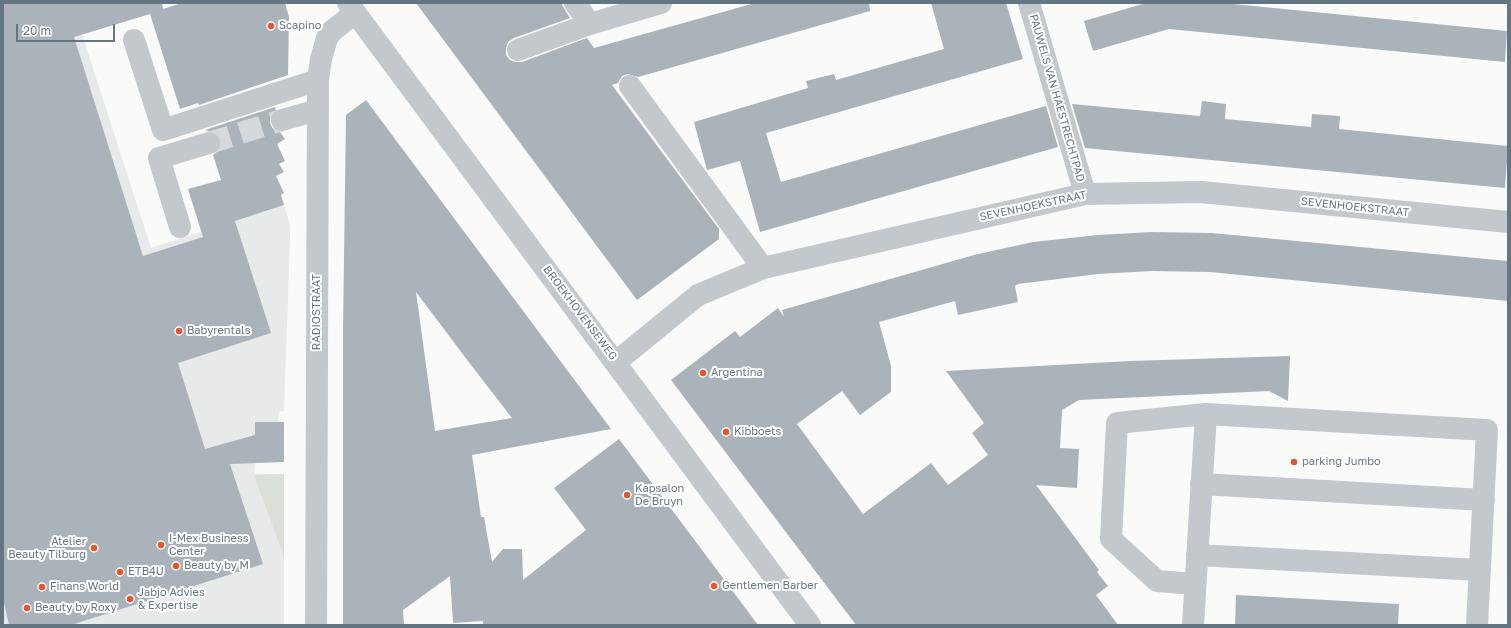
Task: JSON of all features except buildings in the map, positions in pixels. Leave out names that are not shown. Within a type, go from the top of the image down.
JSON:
[{"type":"street","points":[[575,3],[590,24]]},
{"type":"street","points":[[518,50],[590,24],[661,3]]},
{"type":"street","name":"PAUWELS VAN HAESTRECHTPAD","points":[[1029,3],[1085,194]]},
{"type":"street","name":"RADIOSTRAAT","points":[[316,625],[318,80],[321,59],[327,38],[351,8]]},
{"type":"street","name":"BROEKHOVENSEWEG","points":[[351,8],[616,362],[810,625]]},
{"type":"street","points":[[134,40],[163,130],[318,80]]},
{"type":"street","points":[[630,86],[763,268]]},
{"type":"street","points":[[282,120],[318,110]]},
{"type":"street","points":[[180,227],[159,158],[209,143]]},
{"type":"street","name":"SEVENHOEKSTRAAT","points":[[616,362],[698,295],[763,268],[1085,194],[1201,192],[1508,222]]},
{"type":"street","points":[[1193,625],[1206,414]]},
{"type":"street","points":[[1195,584],[1157,581],[1111,539],[1117,423],[1206,414],[1487,430],[1477,625]]},
{"type":"street","points":[[1202,484],[1484,500]]},
{"type":"street","points":[[1197,554],[1480,570]]},
{"type":"shaded area","points":[[3,3],[72,3],[151,248],[284,205],[290,225],[290,240],[284,411],[279,412],[278,421],[284,422],[284,462],[255,463],[254,474],[284,474],[284,625],[3,625]]},
{"type":"shaded area","points":[[284,474],[284,557],[254,475]]},
{"type":"tunnel","points":[[209,143],[282,120]]},
{"type":"place","name":"Scapino","points":[[271,26]]},
{"type":"place","name":"Babyrentals","points":[[179,331]]},
{"type":"place","name":"Argentina","points":[[703,373]]},
{"type":"place","name":"Kibboets","points":[[726,432]]},
{"type":"place","name":"parking Jumbo","points":[[1294,462]]},
{"type":"place","name":"Kapsalon De Bruyn","points":[[627,495]]},
{"type":"place","name":"I-Mex Business Center","points":[[161,545]]},
{"type":"place","name":"Atelier Beauty Tilburg","points":[[94,548]]},
{"type":"place","name":"Beauty by M","points":[[176,566]]},
{"type":"place","name":"ETB4U","points":[[120,572]]},
{"type":"place","name":"Gentlemen Barber","points":[[714,586]]},
{"type":"place","name":"Finans World","points":[[42,587]]},
{"type":"place","name":"Jabjo Advies & Expertise","points":[[130,599]]},
{"type":"place","name":"Beauty by Roxy","points":[[27,608]]}]
